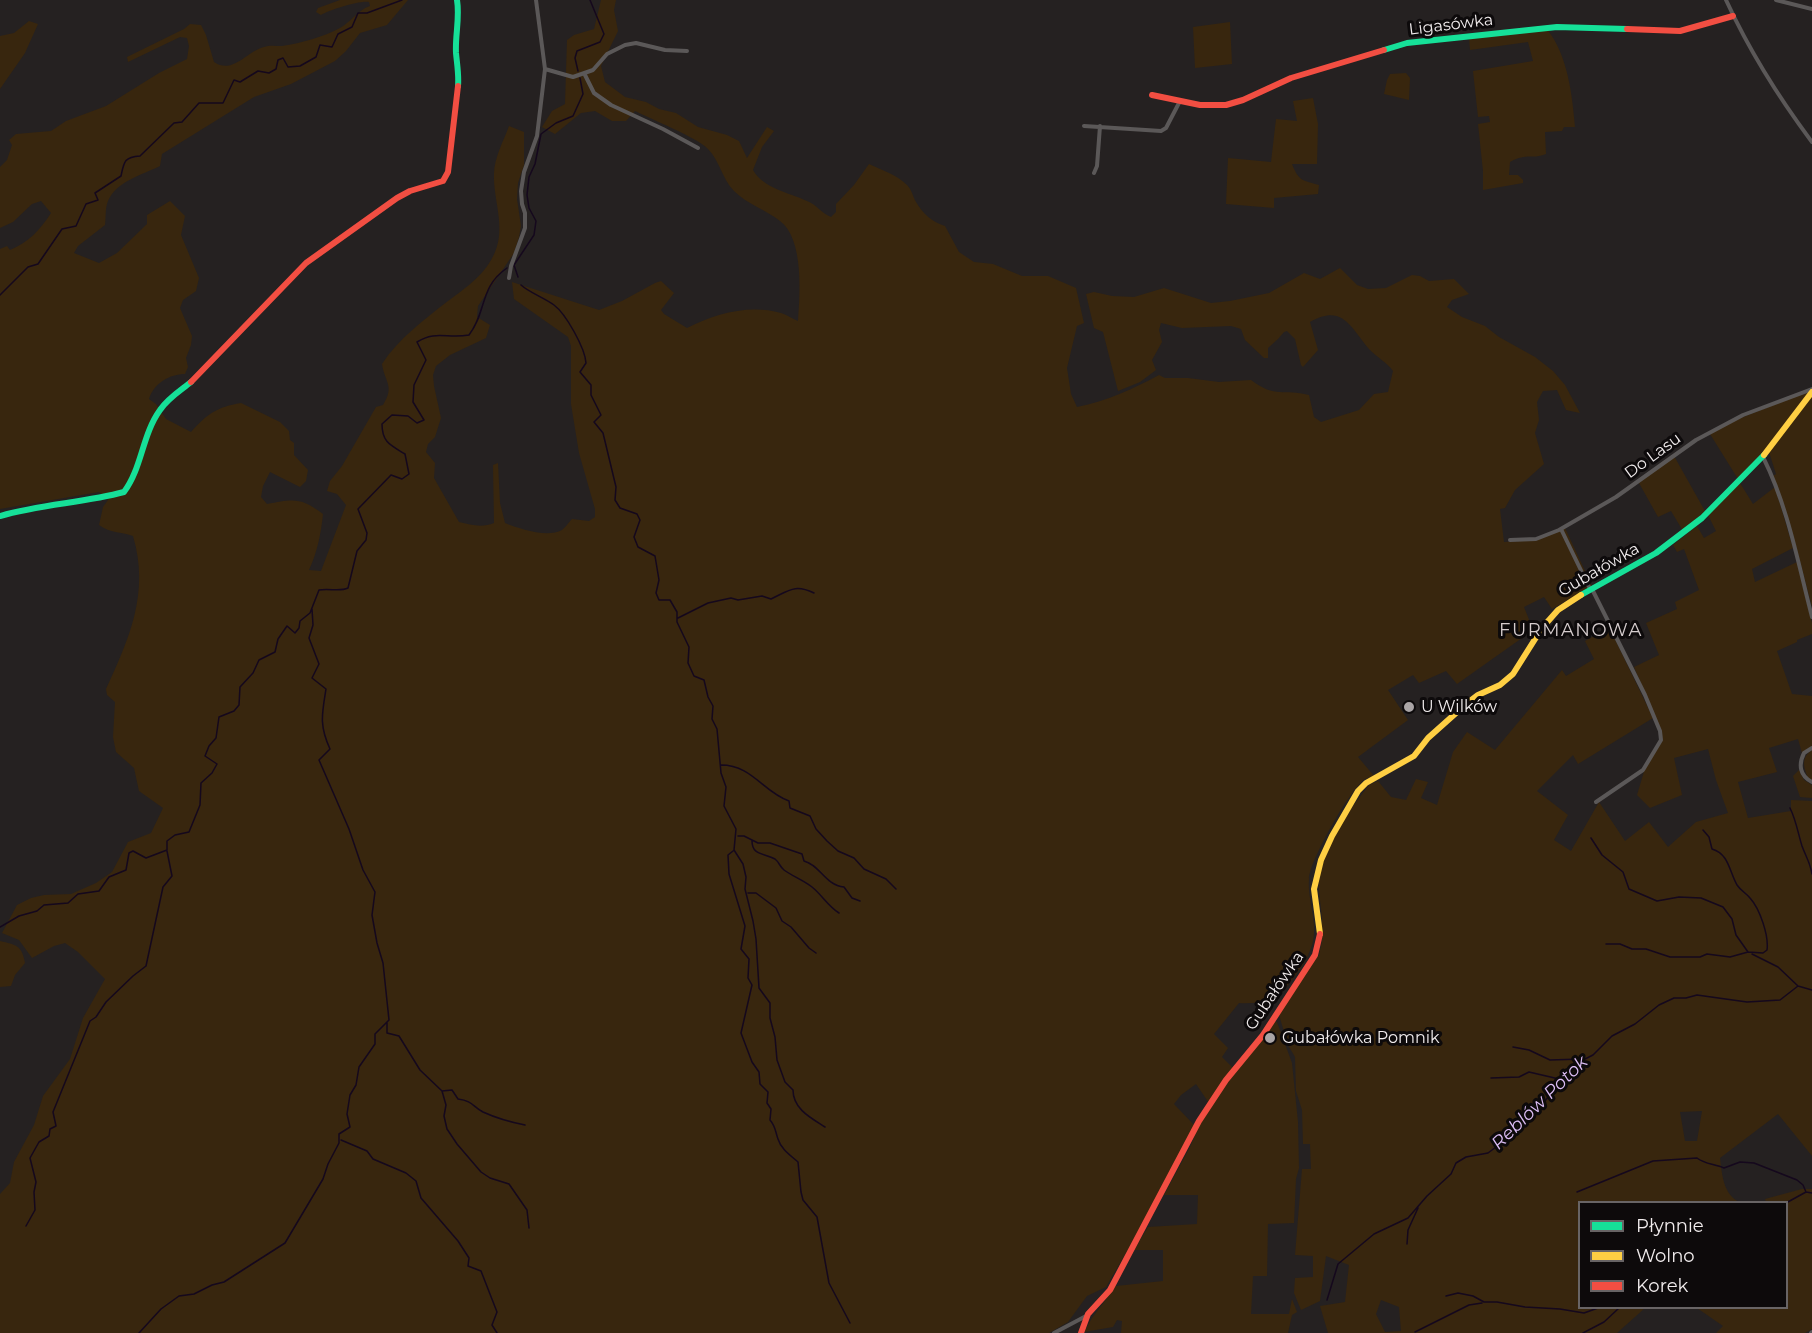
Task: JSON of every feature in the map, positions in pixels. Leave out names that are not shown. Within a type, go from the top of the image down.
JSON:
[{"type":"street","points":[[0,516],[28,508],[105,497],[124,492],[135,470],[151,422],[164,405],[178,391],[190,384],[306,262],[397,198],[443,181],[449,164],[458,99],[459,77],[456,52],[459,13],[457,0]]},
{"type":"street","points":[[509,278],[525,228],[521,191],[524,172],[537,136],[545,69],[536,0]]},
{"type":"street","points":[[1726,0],[1768,78],[1812,142]]},
{"type":"street","points":[[1776,0],[1812,9]]},
{"type":"street","name":"Ligasówka","points":[[1152,94],[1208,106],[1230,105],[1287,79],[1407,43],[1550,27],[1680,31],[1733,16]]},
{"type":"street","points":[[545,69],[573,77],[593,70],[606,54],[625,45],[636,43],[665,50],[687,51]]},
{"type":"street","points":[[584,73],[594,93],[611,105],[698,148]]},
{"type":"street","points":[[1084,126],[1161,131],[1166,128],[1180,101]]},
{"type":"street","points":[[1094,173],[1097,166],[1100,126]]},
{"type":"street","name":"Gubałówka","points":[[1054,1333],[1088,1314],[1110,1290],[1199,1121],[1226,1080],[1269,1025],[1315,955],[1321,930],[1314,889],[1332,836],[1358,791],[1366,783],[1414,756],[1428,738],[1465,705],[1478,695],[1500,685],[1513,674],[1542,628],[1558,610],[1573,599],[1638,564],[1685,533],[1702,518],[1762,457],[1812,390]]},
{"type":"street","name":"Do Lasu","points":[[1510,540],[1536,539],[1561,529],[1616,497],[1696,440],[1743,415],[1812,390]]},
{"type":"street","points":[[1762,457],[1777,490],[1793,540],[1812,617]]},
{"type":"street","points":[[1561,529],[1642,688],[1660,731],[1661,740],[1643,770],[1596,802]]},
{"type":"street","points":[[1812,748],[1804,753],[1800,765],[1805,778],[1812,782]]},
{"type":"street","name":"Gubałówka","points":[[1081,1333],[1088,1314]]},
{"type":"shaded area","points":[[340,0],[408,0],[387,25],[360,33],[335,61],[291,84],[254,97],[162,154],[160,166],[117,188],[107,204],[105,225],[78,246],[74,253],[99,263],[117,253],[147,224],[147,215],[170,201],[185,216],[181,235],[199,278],[196,291],[183,300],[180,308],[192,336],[186,358],[188,367],[185,374],[168,378],[159,384],[149,399],[156,404],[166,419],[191,432],[213,412],[241,403],[280,422],[289,431],[290,440],[294,443],[294,455],[308,470],[306,481],[300,487],[270,472],[263,486],[261,497],[267,504],[290,500],[302,502],[323,514],[318,543],[309,570],[321,571],[346,505],[337,494],[327,491],[330,481],[342,466],[376,407],[383,405],[387,399],[389,389],[382,364],[412,330],[475,280],[487,267],[495,252],[499,223],[494,168],[509,126],[524,132],[524,165],[518,183],[517,199],[521,226],[519,237],[514,253],[478,306],[477,317],[490,325],[486,338],[450,355],[436,366],[433,375],[441,418],[435,437],[428,444],[426,452],[435,463],[434,478],[459,522],[481,526],[494,523],[493,465],[498,463],[500,503],[505,523],[526,530],[549,533],[562,530],[572,519],[589,521],[595,517],[595,509],[579,453],[571,404],[571,346],[568,337],[514,299],[512,282],[599,310],[661,281],[674,293],[661,310],[687,328],[709,318],[745,310],[769,310],[798,321],[799,268],[797,253],[788,229],[775,217],[734,191],[712,154],[703,145],[635,111],[626,121],[612,121],[595,111],[581,113],[555,134],[542,127],[552,111],[565,104],[567,40],[574,35],[594,29],[601,0],[616,0],[614,10],[618,31],[601,66],[605,82],[625,97],[676,113],[698,127],[727,135],[739,141],[747,158],[767,127],[774,131],[762,147],[753,170],[763,182],[810,202],[831,217],[836,212],[836,204],[869,164],[903,181],[928,217],[945,226],[959,252],[974,262],[993,264],[1022,276],[1048,276],[1076,288],[1084,323],[1077,326],[1067,368],[1071,394],[1077,407],[1120,394],[1159,375],[1165,378],[1219,382],[1251,380],[1273,391],[1309,395],[1314,417],[1321,422],[1359,410],[1374,394],[1388,392],[1393,371],[1369,349],[1345,320],[1338,317],[1331,315],[1310,322],[1318,350],[1303,367],[1295,339],[1287,331],[1268,348],[1268,358],[1264,358],[1245,340],[1241,329],[1231,326],[1182,328],[1161,323],[1159,330],[1162,342],[1152,360],[1156,370],[1140,382],[1118,391],[1103,332],[1094,328],[1086,294],[1094,292],[1134,297],[1164,288],[1211,303],[1269,293],[1304,273],[1320,279],[1340,268],[1357,285],[1368,289],[1386,288],[1412,275],[1429,281],[1454,279],[1469,294],[1452,300],[1447,307],[1462,317],[1485,326],[1553,371],[1565,385],[1580,413],[1566,410],[1557,390],[1543,391],[1537,402],[1539,420],[1535,433],[1544,464],[1515,490],[1505,508],[1500,509],[1504,542],[1536,540],[1565,528],[1592,586],[1552,609],[1544,597],[1524,607],[1532,627],[1522,638],[1457,684],[1446,671],[1419,683],[1413,675],[1388,690],[1408,720],[1358,757],[1374,776],[1365,779],[1350,796],[1323,842],[1311,870],[1309,888],[1314,931],[1308,956],[1272,1005],[1239,1003],[1214,1034],[1228,1048],[1222,1057],[1233,1068],[1209,1103],[1196,1084],[1181,1095],[1174,1104],[1194,1125],[1148,1215],[1106,1287],[1087,1296],[1068,1322],[1049,1333],[0,1333],[0,1194],[10,1183],[14,1162],[34,1125],[43,1096],[70,1059],[83,1018],[105,979],[78,952],[65,943],[54,946],[32,958],[19,940],[2,933],[17,905],[44,895],[71,894],[96,883],[112,872],[128,842],[151,833],[163,808],[139,791],[134,768],[116,752],[113,737],[115,702],[107,695],[106,689],[129,634],[138,596],[138,557],[133,536],[108,530],[99,525],[103,507],[108,500],[99,492],[0,509],[0,249],[7,246],[10,250],[23,243],[38,230],[51,213],[41,201],[32,204],[13,222],[0,228],[0,167],[7,160],[12,145],[9,140],[16,134],[51,131],[66,121],[106,106],[159,73],[187,59],[189,46],[187,38],[180,37],[128,62],[127,57],[190,24],[201,25],[214,62],[227,66],[264,47],[297,43],[327,34],[340,28],[370,6],[369,2],[359,2],[321,15],[316,12],[318,8]]},
{"type":"shaded area","points":[[29,21],[38,24],[25,53],[0,89],[0,36],[14,33]]},
{"type":"shaded area","points":[[1230,22],[1232,64],[1195,68],[1193,27]]},
{"type":"shaded area","points":[[1547,29],[1564,63],[1575,127],[1564,127],[1562,131],[1545,132],[1546,154],[1521,157],[1510,162],[1509,175],[1518,175],[1523,183],[1483,190],[1478,124],[1490,122],[1489,116],[1478,117],[1473,71],[1533,61],[1528,42],[1470,50],[1469,38]]},
{"type":"shaded area","points":[[1406,73],[1410,78],[1409,100],[1384,94],[1390,74]]},
{"type":"shaded area","points":[[1313,98],[1318,124],[1317,164],[1292,164],[1302,179],[1319,185],[1318,194],[1274,198],[1274,208],[1226,204],[1228,158],[1271,162],[1276,119],[1297,121],[1293,101]]},
{"type":"shaded area","points":[[1808,391],[1762,454],[1738,479],[1710,434],[1731,422]]},
{"type":"shaded area","points":[[1812,396],[1812,607],[1796,546],[1773,476],[1776,474],[1769,452]]},
{"type":"shaded area","points":[[1674,456],[1705,511],[1683,531],[1671,511],[1658,517],[1639,483]]},
{"type":"shaded area","points":[[1740,483],[1753,504],[1775,487],[1793,548],[1752,569],[1755,582],[1797,562],[1812,623],[1812,634],[1777,651],[1792,694],[1812,696],[1812,746],[1802,753],[1798,739],[1769,748],[1777,772],[1738,782],[1748,818],[1791,811],[1791,800],[1812,801],[1812,1156],[1778,1114],[1720,1158],[1726,1189],[1738,1201],[1578,1201],[1578,1309],[1644,1309],[1617,1333],[1328,1333],[1320,1306],[1345,1302],[1349,1265],[1326,1256],[1320,1301],[1301,1310],[1294,1293],[1295,1278],[1313,1277],[1313,1256],[1295,1255],[1302,1169],[1311,1169],[1310,1144],[1303,1144],[1302,1110],[1296,1091],[1295,1057],[1288,1045],[1279,1015],[1299,981],[1319,955],[1322,941],[1322,918],[1318,882],[1322,862],[1343,819],[1369,785],[1378,781],[1391,797],[1406,800],[1416,779],[1428,782],[1421,798],[1437,805],[1453,752],[1467,732],[1495,750],[1562,670],[1566,676],[1594,659],[1585,641],[1609,627],[1653,718],[1578,764],[1573,755],[1537,791],[1568,815],[1554,840],[1571,851],[1599,802],[1625,841],[1649,822],[1668,847],[1696,822],[1728,813],[1708,749],[1674,758],[1682,795],[1650,808],[1637,795],[1646,765],[1662,741],[1657,721],[1634,667],[1659,655],[1646,623],[1677,609],[1675,602],[1699,590],[1684,549],[1677,552],[1673,545],[1697,526],[1704,538],[1716,531],[1708,515]],"holes":[[[1702,1111],[1697,1141],[1685,1141],[1680,1112]],[[1381,1300],[1399,1307],[1401,1331],[1385,1332],[1376,1314]]]},
{"type":"shaded area","points":[[1812,750],[1812,781],[1809,780],[1804,760]]},
{"type":"shaded area","points":[[1799,770],[1804,780],[1812,785],[1812,798],[1800,797],[1793,776]]},
{"type":"shaded area","points":[[0,941],[20,949],[24,957],[25,963],[15,975],[11,986],[0,987]]},
{"type":"shaded area","points":[[1274,1021],[1277,1022],[1292,1063],[1298,1122],[1299,1168],[1296,1179],[1294,1223],[1268,1224],[1267,1276],[1253,1276],[1251,1314],[1289,1314],[1292,1299],[1297,1312],[1292,1315],[1288,1333],[1121,1333],[1122,1321],[1117,1320],[1113,1327],[1084,1332],[1116,1286],[1163,1281],[1163,1250],[1134,1250],[1148,1227],[1197,1224],[1198,1195],[1164,1195],[1200,1124],[1235,1072]]},
{"type":"shaded area","points":[[1802,1189],[1812,1189],[1812,1329],[1805,1333],[1716,1333],[1723,1326],[1698,1309],[1788,1309],[1788,1201],[1766,1201],[1765,1199]]},
{"type":"waterway","points":[[0,295],[28,267],[38,264],[62,229],[76,226],[86,204],[98,200],[95,193],[121,176],[128,159],[140,156],[174,123],[182,122],[199,103],[223,103],[234,80],[240,82],[258,71],[269,73],[276,69],[278,60],[283,58],[288,67],[300,66],[316,57],[320,45],[332,47],[338,34],[352,27],[358,13],[367,13],[402,0]]},
{"type":"waterway","points":[[578,71],[575,58],[577,51],[600,42],[604,34],[590,0]]},
{"type":"waterway","points":[[518,277],[514,265],[534,235],[536,221],[529,208],[527,195],[529,177],[535,164],[541,134],[556,123],[573,116],[583,94],[580,78]]},
{"type":"waterway","points":[[0,927],[19,916],[37,911],[44,905],[68,903],[78,894],[99,891],[109,877],[126,870],[129,853],[133,851],[146,858],[167,850],[167,841],[175,835],[189,832],[200,805],[201,783],[212,773],[217,764],[205,756],[209,746],[216,738],[219,717],[234,711],[239,705],[240,687],[253,673],[259,660],[275,652],[278,639],[287,626],[295,633],[300,621],[310,613],[319,590],[348,588],[357,551],[366,540],[367,533],[358,509],[391,475],[402,479],[409,474],[405,454],[385,439],[382,424],[392,415],[408,416],[417,423],[424,420],[413,402],[414,385],[426,360],[417,342],[430,336],[469,335],[479,318],[487,291],[498,275],[507,268]]},
{"type":"waterway","points":[[521,285],[559,309],[579,340],[586,363],[580,372],[591,385],[591,395],[601,415],[594,422],[603,433],[616,487],[615,500],[620,508],[637,514],[640,520],[634,537],[638,547],[655,556],[659,580],[656,593],[659,600],[670,600],[677,612],[677,622],[689,647],[688,663],[694,676],[704,680],[713,706],[712,719],[717,729],[721,773],[726,787],[724,806],[736,829],[734,850],[743,864],[746,877],[745,889],[756,939],[759,988],[770,1003],[770,1018],[775,1037],[777,1060],[785,1082],[793,1090],[799,1108],[825,1127]]},
{"type":"waterway","points":[[678,618],[708,603],[731,598],[738,600],[762,596],[771,599],[797,589],[814,593]]},
{"type":"waterway","points":[[139,1333],[161,1309],[179,1296],[194,1294],[224,1282],[285,1243],[323,1179],[339,1143],[339,1134],[350,1127],[347,1114],[359,1067],[375,1044],[375,1034],[389,1020],[383,963],[372,915],[375,892],[363,870],[349,829],[319,760],[330,749],[322,719],[326,689],[312,678],[319,664],[309,638],[313,625],[312,609]]},
{"type":"waterway","points":[[721,765],[741,769],[772,792],[789,801],[790,808],[810,816],[816,829],[838,851],[854,858],[864,869],[886,879],[896,889]]},
{"type":"waterway","points":[[1790,808],[1812,874]]},
{"type":"waterway","points":[[1606,944],[1646,949],[1670,957],[1700,957],[1707,954],[1730,957],[1748,952],[1763,953],[1767,950],[1765,930],[1757,909],[1737,885],[1725,859],[1718,851],[1712,849],[1709,837],[1703,830]]},
{"type":"waterway","points":[[738,836],[744,836],[758,843],[770,843],[802,854],[804,861],[814,866],[832,883],[844,887],[852,898],[860,901]]},
{"type":"waterway","points":[[1591,838],[1602,855],[1623,872],[1629,889],[1657,901],[1679,897],[1701,898],[1723,907],[1732,919],[1736,935],[1748,952]]},
{"type":"waterway","points":[[752,841],[757,852],[775,859],[784,870],[812,887],[839,913]]},
{"type":"waterway","points":[[26,1226],[35,1210],[36,1182],[30,1158],[39,1142],[49,1136],[50,1129],[56,1126],[53,1112],[90,1021],[96,1017],[106,1002],[146,966],[163,887],[172,876],[167,851]]},
{"type":"waterway","points":[[733,851],[728,855],[729,874],[745,926],[741,949],[749,959],[748,978],[752,985],[741,1033],[752,1062],[759,1072],[760,1084],[768,1092],[770,1120],[779,1143],[798,1162],[803,1200],[817,1217],[829,1283],[850,1323]]},
{"type":"waterway","points":[[748,893],[756,893],[776,908],[782,921],[816,953]]},
{"type":"waterway","points":[[1752,954],[1778,967],[1798,986],[1812,990]]},
{"type":"waterway","name":"Reblów Potok","points":[[1327,1300],[1338,1264],[1374,1234],[1408,1218],[1451,1174],[1456,1163],[1466,1157],[1488,1153],[1500,1144],[1503,1135],[1516,1126],[1520,1119],[1540,1108],[1556,1086],[1575,1072],[1583,1060],[1593,1055],[1612,1036],[1635,1024],[1659,1005],[1674,998],[1697,995],[1747,1002],[1780,1000],[1798,986]]},
{"type":"waterway","points":[[387,1023],[387,1033],[399,1036],[420,1070],[442,1091],[446,1105],[444,1116],[447,1129],[457,1144],[481,1172],[490,1178],[509,1184],[527,1210],[529,1228]]},
{"type":"waterway","points":[[1513,1047],[1529,1050],[1550,1060],[1582,1059]]},
{"type":"waterway","points":[[1491,1078],[1519,1077],[1529,1072],[1559,1079],[1571,1073],[1580,1061]]},
{"type":"waterway","points":[[442,1091],[452,1090],[458,1099],[470,1102],[483,1112],[525,1125]]},
{"type":"waterway","points":[[341,1140],[367,1151],[373,1159],[406,1173],[416,1181],[421,1198],[458,1241],[469,1258],[468,1266],[481,1271],[497,1312],[492,1325],[497,1333]]},
{"type":"waterway","points":[[1577,1192],[1653,1161],[1697,1158],[1724,1168],[1740,1162],[1754,1163],[1797,1180],[1806,1192]]},
{"type":"waterway","points":[[1788,1202],[1806,1192],[1812,1193]]},
{"type":"waterway","points":[[1407,1244],[1408,1230],[1418,1208]]},
{"type":"waterway","points":[[1446,1296],[1458,1293],[1473,1296],[1484,1302],[1584,1313],[1595,1309]]},
{"type":"waterway","points":[[1415,1332],[1469,1305],[1482,1303]]},
{"type":"waterway","points":[[1583,1333],[1604,1322],[1618,1309]]},
{"type":"traffic: fast","points":[[457,0],[458,86]]},
{"type":"traffic: fast","points":[[1384,50],[1407,43],[1557,27],[1627,29]]},
{"type":"traffic: fast","points":[[0,516],[124,492],[135,473],[149,430],[160,410],[191,382]]},
{"type":"traffic: fast","points":[[1581,595],[1656,553],[1702,518],[1764,455]]},
{"type":"traffic: slow","points":[[1764,455],[1812,392]]},
{"type":"traffic: slow","points":[[1320,934],[1314,889],[1321,860],[1358,791],[1366,783],[1414,756],[1428,738],[1465,705],[1478,695],[1500,685],[1513,674],[1542,628],[1558,610],[1581,595]]},
{"type":"traffic: jam","points":[[1627,29],[1680,31],[1733,16]]},
{"type":"traffic: jam","points":[[1152,95],[1200,105],[1226,105],[1243,100],[1291,78],[1384,50]]},
{"type":"traffic: jam","points":[[191,382],[306,263],[397,198],[410,191],[443,181],[448,172],[458,86]]},
{"type":"traffic: jam","points":[[1081,1333],[1088,1314],[1110,1290],[1199,1121],[1226,1080],[1263,1035],[1315,955],[1320,934]]},
{"type":"place","name":"U Wilków","points":[[1409,707]]},
{"type":"place","name":"Gubałówka Pomnik","points":[[1270,1038]]},
{"type":"district","name":"FURMANOWA","points":[[1571,631]]}]
